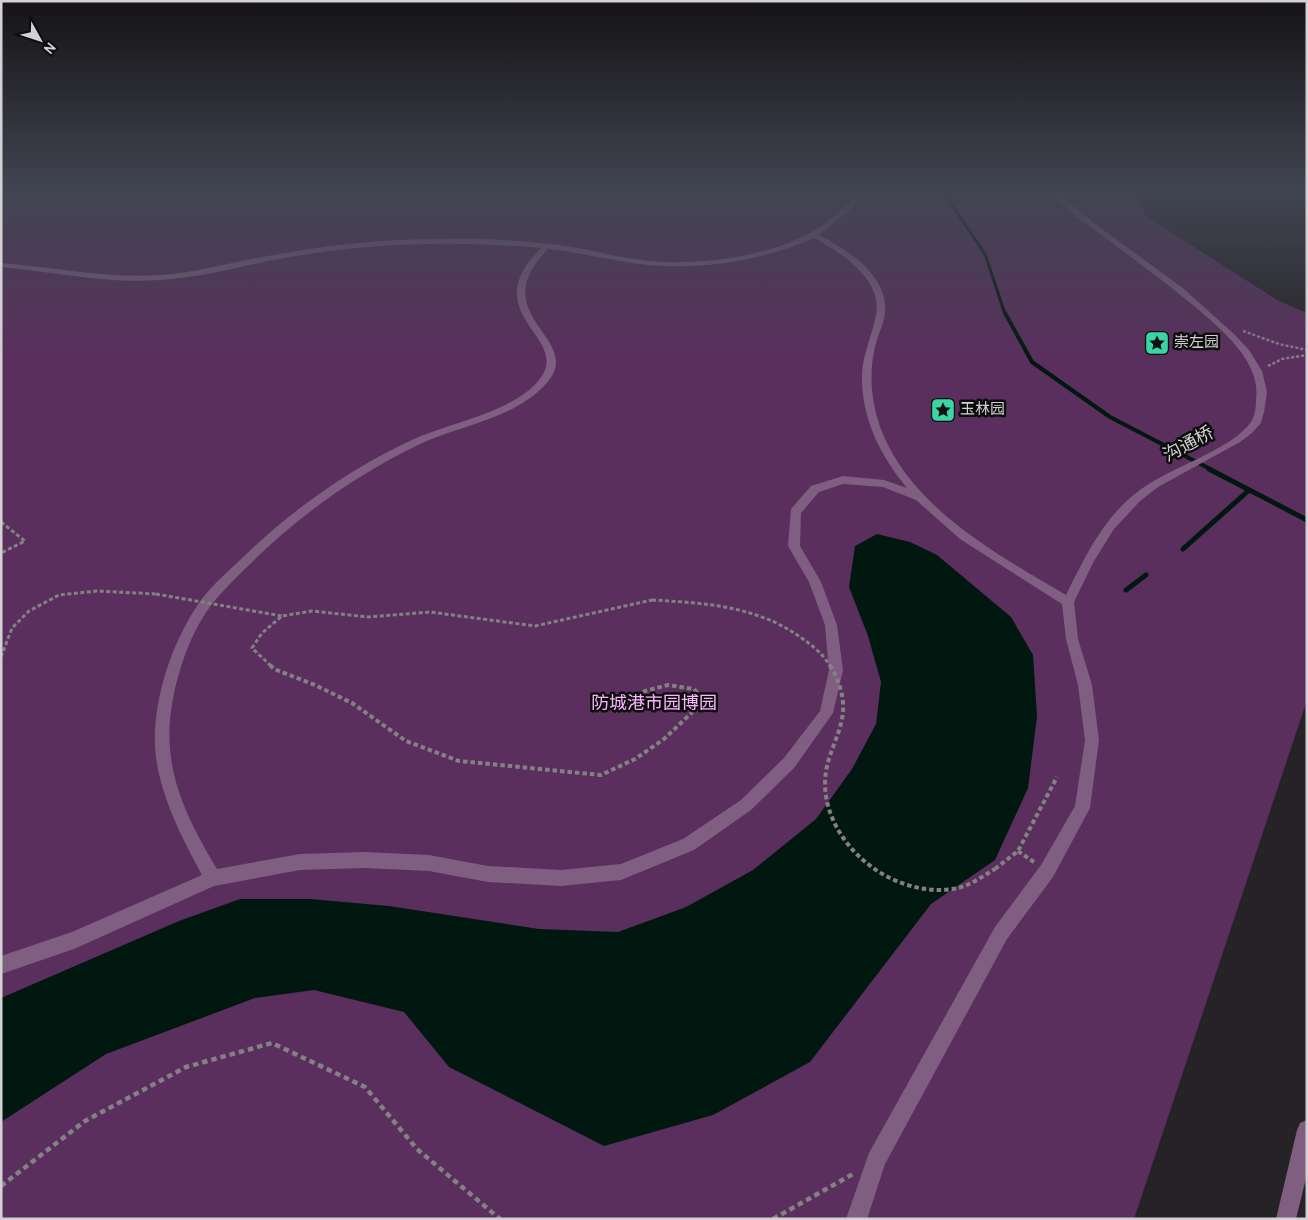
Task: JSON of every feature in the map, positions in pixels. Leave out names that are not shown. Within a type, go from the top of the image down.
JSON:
[{"type":"street","points":[[1,265],[118,277],[159,278],[188,275],[285,255],[356,246]]},
{"type":"street","points":[[213,878],[190,839],[176,802],[165,763],[162,729],[167,698],[177,665],[202,608],[268,540],[340,483],[423,439],[503,409],[528,395],[543,382],[549,370],[551,356],[548,346],[528,319],[521,302],[520,293],[527,267],[547,246],[638,262],[695,264],[761,253],[784,246]]},
{"type":"street","points":[[832,246],[846,255],[872,282],[880,298],[882,313],[871,344],[866,382],[868,402],[883,446],[900,473],[922,498],[973,542],[1068,602],[1072,639],[1086,685],[1092,740],[1082,808],[1047,871],[1001,934],[876,1160],[856,1219]]},
{"type":"street","points":[[1122,246],[1173,283],[1214,319],[1250,358],[1259,376]]},
{"type":"street","name":"沟通桥","points":[[1068,602],[1100,538],[1125,508],[1143,492],[1165,478],[1243,435],[1257,421],[1264,392],[1259,376]]},
{"type":"street","points":[[1,965],[74,940],[213,878],[300,862],[365,860],[429,863],[488,874],[561,878],[621,872],[688,845],[746,805],[789,763],[826,713],[836,670],[831,625],[815,582],[794,546],[794,512],[815,489],[843,480],[884,484],[922,498]]},
{"type":"street","points":[[1288,1218],[1307,1130]]},
{"type":"path","points":[[1214,319],[1261,338],[1307,350]]},
{"type":"path","points":[[1259,376],[1270,364],[1282,359],[1307,355]]},
{"type":"path","points":[[1,522],[25,542],[1,553]]},
{"type":"path","points":[[1,657],[12,628],[29,611],[59,595],[97,591],[156,594],[282,616],[312,611],[368,617],[430,612],[535,626],[652,600],[711,603],[755,614],[804,638],[819,651],[833,668],[840,684],[844,701],[842,723],[826,771],[825,795],[833,822],[850,848],[872,868],[903,884],[930,890],[960,888],[995,869],[1018,850],[1057,778]]},
{"type":"path","points":[[282,616],[262,633],[252,648],[274,669],[315,685],[352,703],[406,741],[459,761],[601,776],[635,759],[664,739],[704,701],[694,689],[668,685],[645,691],[622,704],[593,711]]},
{"type":"path","points":[[1,1186],[85,1122],[186,1067],[272,1043],[365,1087],[417,1149],[500,1219]]},
{"type":"path","points":[[773,1219],[876,1160]]},
{"type":"green space","name":"防城港市园博园","points":[[1,246],[1193,246],[1277,300],[1307,313],[1307,700],[1134,1219],[1,1219]]},
{"type":"shaded area","points":[[877,534],[910,542],[937,555],[1011,617],[1033,655],[1037,717],[1028,788],[995,860],[931,904],[810,1062],[713,1115],[604,1146],[449,1067],[404,1012],[314,990],[255,998],[106,1054],[1,1122],[1,998],[179,921],[240,899],[310,899],[389,906],[539,929],[618,932],[686,907],[753,870],[816,819],[852,769],[876,724],[881,682],[868,636],[849,587],[855,546]]},
{"type":"waterway","points":[[980,246],[985,254],[1005,314]]},
{"type":"waterway","points":[[1005,313],[1032,362],[1110,417],[1212,470]]},
{"type":"waterway","points":[[1209,469],[1307,520]]},
{"type":"waterway","points":[[1183,549],[1248,491]]},
{"type":"waterway","points":[[1126,590],[1146,575]]},
{"type":"place","name":"崇左园","points":[[1157,343]]},
{"type":"place","name":"玉林园","points":[[943,410]]}]
